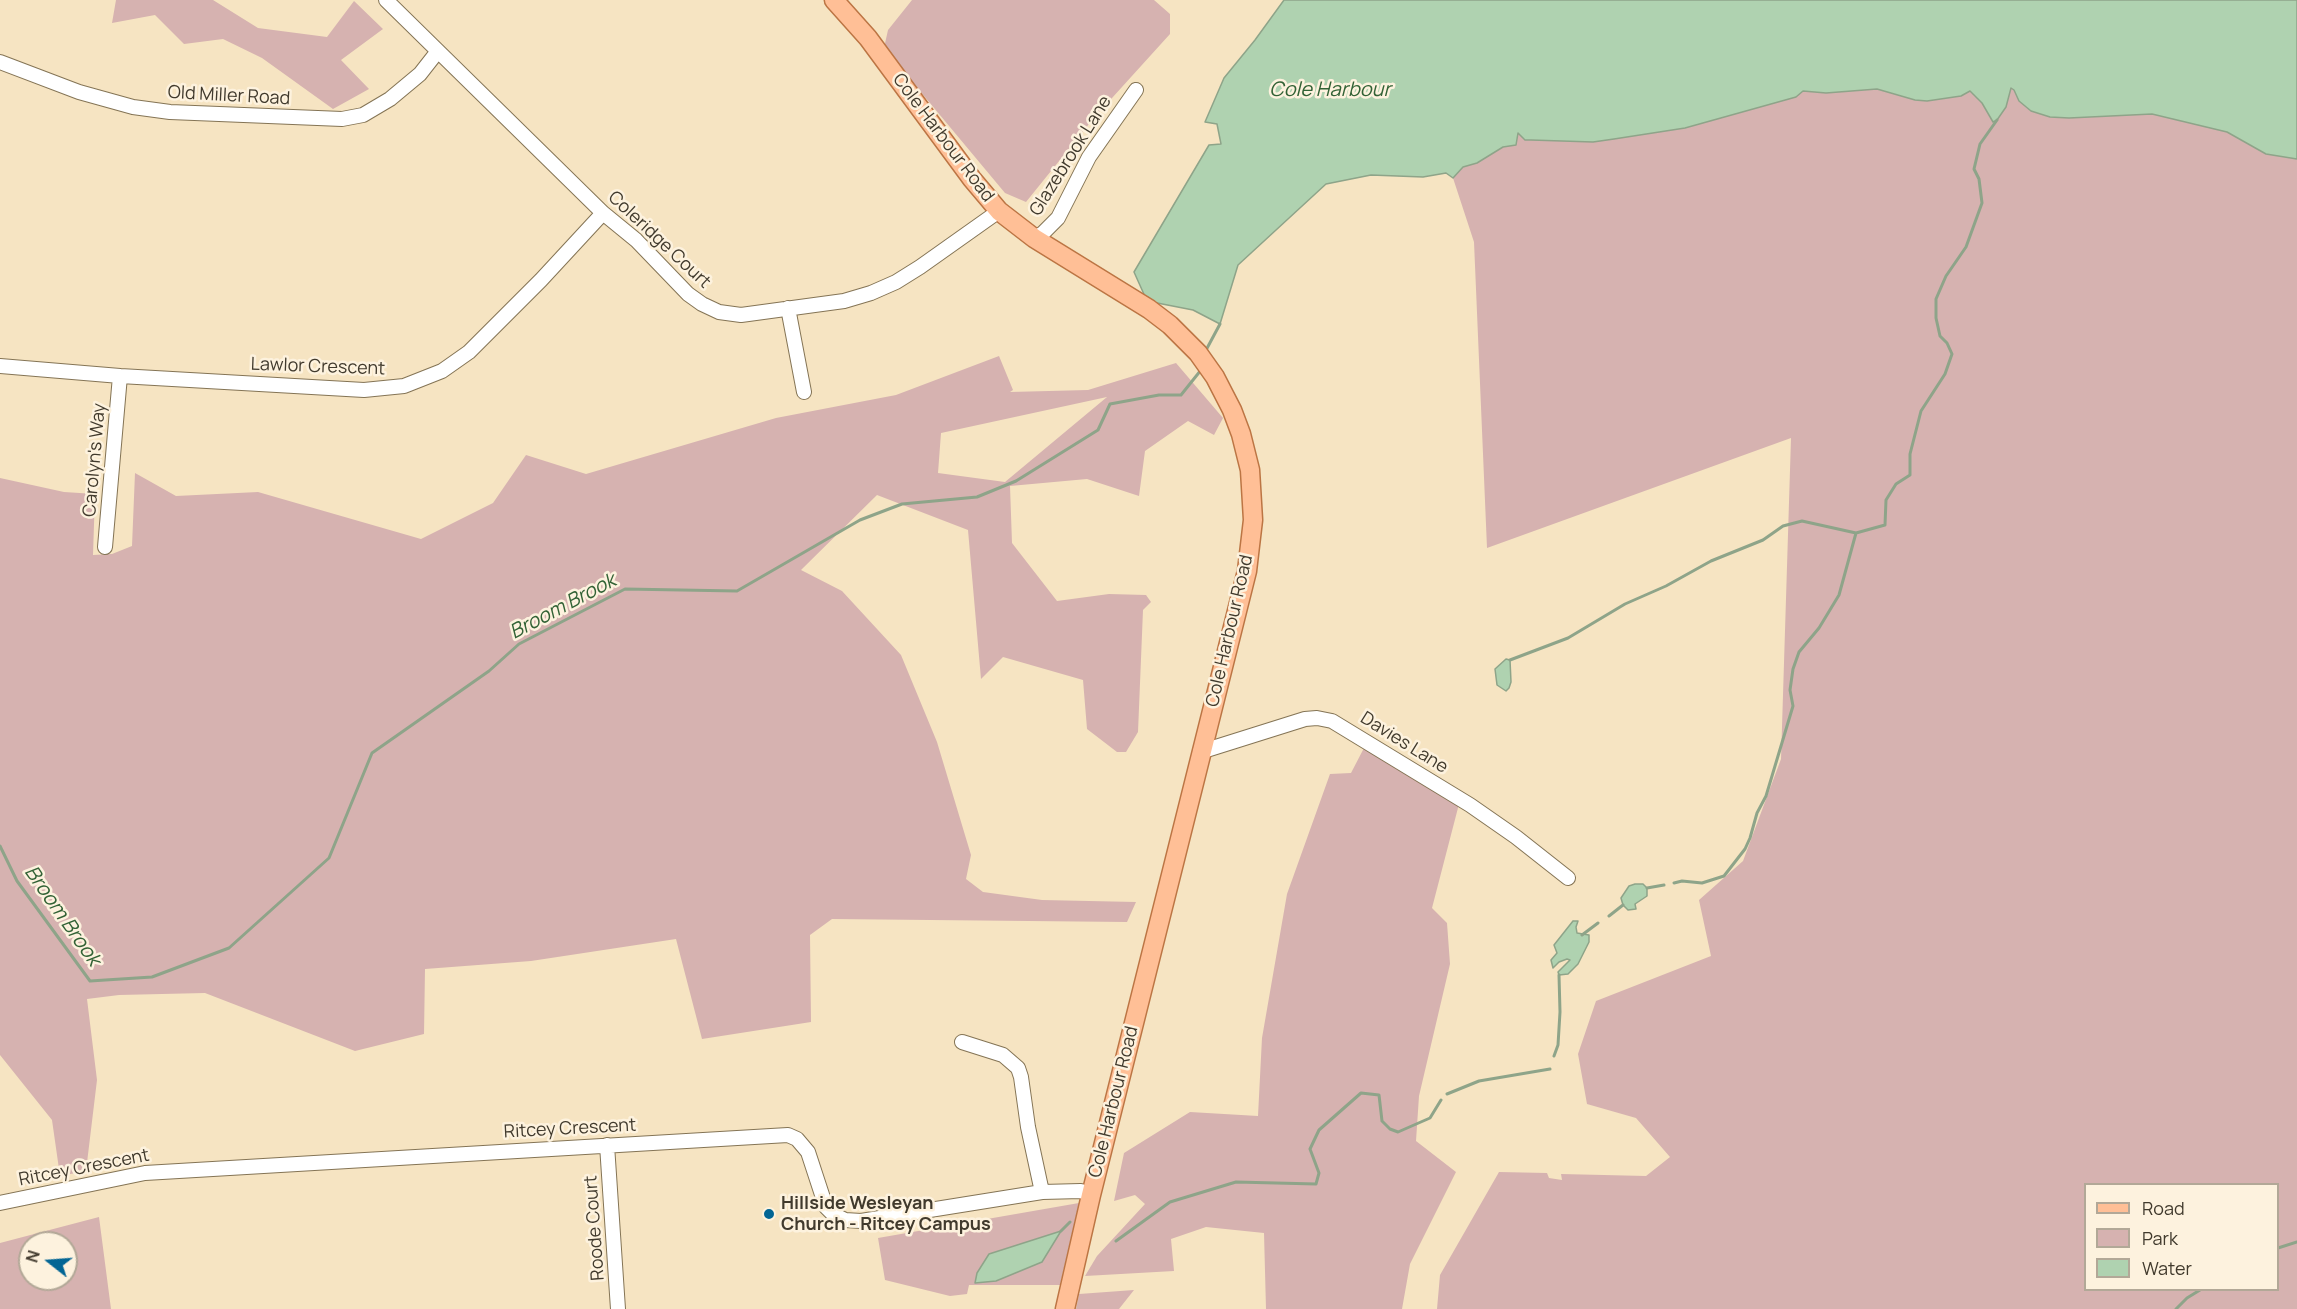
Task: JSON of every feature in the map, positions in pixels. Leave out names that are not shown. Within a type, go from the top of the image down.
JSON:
[{"type":"main road","name":"Cole Harbour Road","points":[[834,0],[868,38],[972,179],[999,211],[1034,238],[1138,301],[1180,334],[1198,353],[1215,377],[1241,434],[1249,464],[1252,495],[1249,554],[1243,588],[1200,752],[1091,1194],[1065,1309]]},
{"type":"street","name":"Coleridge Court","points":[[386,0],[603,213],[636,240],[688,294],[718,312],[741,315],[844,301],[896,282],[999,211]]},
{"type":"street","name":"Old Miller Road","points":[[0,62],[79,92],[133,107],[170,112],[342,119],[363,115],[390,99],[420,74],[438,51]]},
{"type":"street","name":"Glazebrook Lane","points":[[1034,238],[1043,233],[1058,218],[1089,158],[1136,90]]},
{"type":"street","name":"Lawlor Crescent","points":[[0,366],[120,376],[364,390],[388,389],[412,384],[442,371],[469,352],[541,280],[603,213]]},
{"type":"street","points":[[788,308],[804,392]]},
{"type":"street","name":"Carolyn's Way","points":[[105,547],[120,376]]},
{"type":"street","name":"Davies Lane","points":[[1200,752],[1305,719],[1321,718],[1332,721],[1470,805],[1516,837],[1568,878]]},
{"type":"street","points":[[962,1041],[1003,1055],[1018,1068],[1042,1192]]},
{"type":"street","name":"Ritcey Crescent","points":[[0,1203],[145,1173],[791,1136],[801,1142],[808,1152],[826,1208],[835,1216],[850,1221],[1042,1192],[1081,1191],[1091,1194]]},
{"type":"street","name":"Roode Court","points":[[607,1145],[618,1309]]},
{"type":"green space","points":[[116,0],[213,0],[258,28],[327,37],[354,1],[383,29],[341,60],[369,89],[333,109],[262,58],[223,39],[184,44],[155,15],[112,23]]},
{"type":"green space","points":[[912,0],[1154,0],[1170,14],[1170,34],[1093,119],[1026,202],[1005,193],[884,48],[888,30]]},
{"type":"green space","points":[[1284,0],[2297,0],[2297,1309],[1437,1309],[1440,1275],[1499,1172],[1547,1173],[1549,1178],[1562,1180],[1561,1174],[1646,1176],[1670,1157],[1636,1118],[1587,1104],[1578,1054],[1596,1001],[1711,956],[1699,900],[1743,861],[1781,759],[1791,438],[1487,548],[1474,242],[1453,178],[1446,173],[1423,177],[1371,175],[1326,184],[1238,265],[1220,324],[1193,310],[1147,301],[1134,272],[1209,145],[1221,144],[1217,124],[1205,122],[1224,78]]},
{"type":"green space","points":[[999,356],[1013,390],[1010,392],[1088,390],[1176,363],[1223,418],[1214,435],[1188,421],[1145,451],[1139,496],[1087,479],[1010,486],[1012,543],[1057,601],[1109,594],[1146,595],[1151,602],[1143,610],[1138,732],[1126,752],[1117,752],[1087,729],[1083,680],[1003,657],[981,679],[968,530],[877,495],[801,570],[842,591],[901,655],[937,742],[971,855],[966,879],[983,892],[1042,900],[1136,902],[1127,922],[832,919],[810,935],[811,1022],[702,1039],[676,939],[531,961],[425,969],[424,1034],[355,1051],[205,993],[119,995],[87,999],[97,1080],[86,1171],[60,1176],[52,1120],[0,1055],[0,478],[64,492],[95,494],[93,555],[112,554],[132,546],[135,473],[176,496],[258,492],[421,539],[493,503],[526,455],[586,474],[776,418],[896,395]],"holes":[[[1107,397],[1005,482],[938,473],[941,433]]]},
{"type":"green space","points":[[1364,748],[1459,804],[1432,908],[1447,923],[1450,964],[1419,1096],[1416,1141],[1456,1172],[1410,1264],[1402,1309],[1266,1309],[1264,1233],[1206,1227],[1171,1239],[1174,1271],[1085,1276],[1097,1256],[1145,1204],[1135,1195],[1114,1201],[1124,1153],[1190,1112],[1258,1116],[1262,1038],[1287,894],[1330,774],[1351,773]]},
{"type":"green space","points":[[1079,1203],[1060,1285],[969,1285],[967,1294],[950,1296],[885,1280],[878,1238]]},
{"type":"green space","points":[[99,1217],[111,1309],[0,1309],[0,1243],[18,1238],[18,1291],[78,1291],[78,1231],[46,1231]]},
{"type":"green space","points":[[1134,1290],[1119,1309],[1076,1309],[1079,1294]]},
{"type":"water","name":"Cole Harbour","points":[[1284,0],[2297,0],[2297,159],[2266,154],[2227,132],[2152,114],[2050,117],[2031,111],[2019,101],[2011,88],[2006,107],[1993,122],[1982,103],[1970,91],[1961,96],[1927,101],[1915,100],[1877,89],[1826,93],[1803,91],[1796,97],[1685,128],[1614,139],[1593,142],[1525,140],[1518,133],[1516,145],[1503,147],[1477,163],[1463,167],[1453,178],[1446,173],[1423,177],[1371,175],[1326,184],[1238,265],[1220,324],[1193,310],[1147,301],[1134,272],[1209,145],[1221,144],[1217,124],[1205,122],[1224,78]]},
{"type":"water","points":[[1506,659],[1510,660],[1511,682],[1506,691],[1497,685],[1495,669]]},
{"type":"water","points":[[1643,884],[1647,888],[1647,896],[1635,904],[1636,909],[1628,910],[1621,898],[1629,886]]},
{"type":"water","points":[[1573,921],[1578,921],[1577,933],[1589,935],[1589,942],[1578,964],[1568,974],[1559,975],[1558,972],[1570,960],[1559,962],[1553,968],[1551,960],[1557,953],[1554,945]]},
{"type":"water","points":[[1061,1231],[1042,1262],[996,1281],[975,1283],[977,1273],[989,1254]]},
{"type":"waterway","points":[[1510,660],[1568,638],[1625,604],[1666,586],[1711,561],[1763,540],[1783,526],[1802,521],[1856,533],[1885,525],[1886,500],[1896,484],[1910,475],[1910,454],[1921,411],[1945,374],[1952,354],[1947,343],[1940,336],[1936,318],[1936,299],[1946,276],[1966,247],[1982,203],[1979,179],[1974,169],[1980,144],[1997,120]]},
{"type":"waterway","name":"Broom Brook","points":[[1205,352],[1220,324]]},
{"type":"waterway","name":"Broom Brook","points":[[0,846],[17,881],[90,981],[152,977],[229,948],[329,858],[372,753],[489,671],[519,644],[625,589],[737,591],[860,520],[902,504],[977,497],[1016,481],[1098,430],[1110,404],[1159,395],[1181,395],[1201,370]]},
{"type":"waterway","points":[[1674,883],[1682,881],[1702,883],[1724,876],[1745,849],[1757,813],[1766,796],[1793,706],[1790,690],[1793,669],[1799,652],[1819,628],[1839,595],[1856,533]]},
{"type":"waterway","points":[[1647,888],[1664,885]]},
{"type":"waterway","points":[[1609,916],[1623,905]]},
{"type":"waterway","points":[[1582,935],[1598,923]]},
{"type":"waterway","points":[[1554,1056],[1558,1045],[1559,975]]},
{"type":"waterway","points":[[1447,1094],[1479,1081],[1550,1069]]},
{"type":"waterway","points":[[1116,1241],[1170,1202],[1236,1182],[1316,1184],[1319,1173],[1310,1149],[1319,1130],[1361,1093],[1379,1095],[1382,1121],[1390,1129],[1398,1132],[1430,1118],[1441,1100]]},
{"type":"waterway","points":[[1061,1231],[1070,1222]]},
{"type":"waterway","points":[[2279,1248],[2297,1242]]},
{"type":"waterway","points":[[2176,1309],[2198,1291]]},
{"type":"place","name":"Hillside Wesleyan Church - Ritcey Campus","points":[[769,1214]]}]
